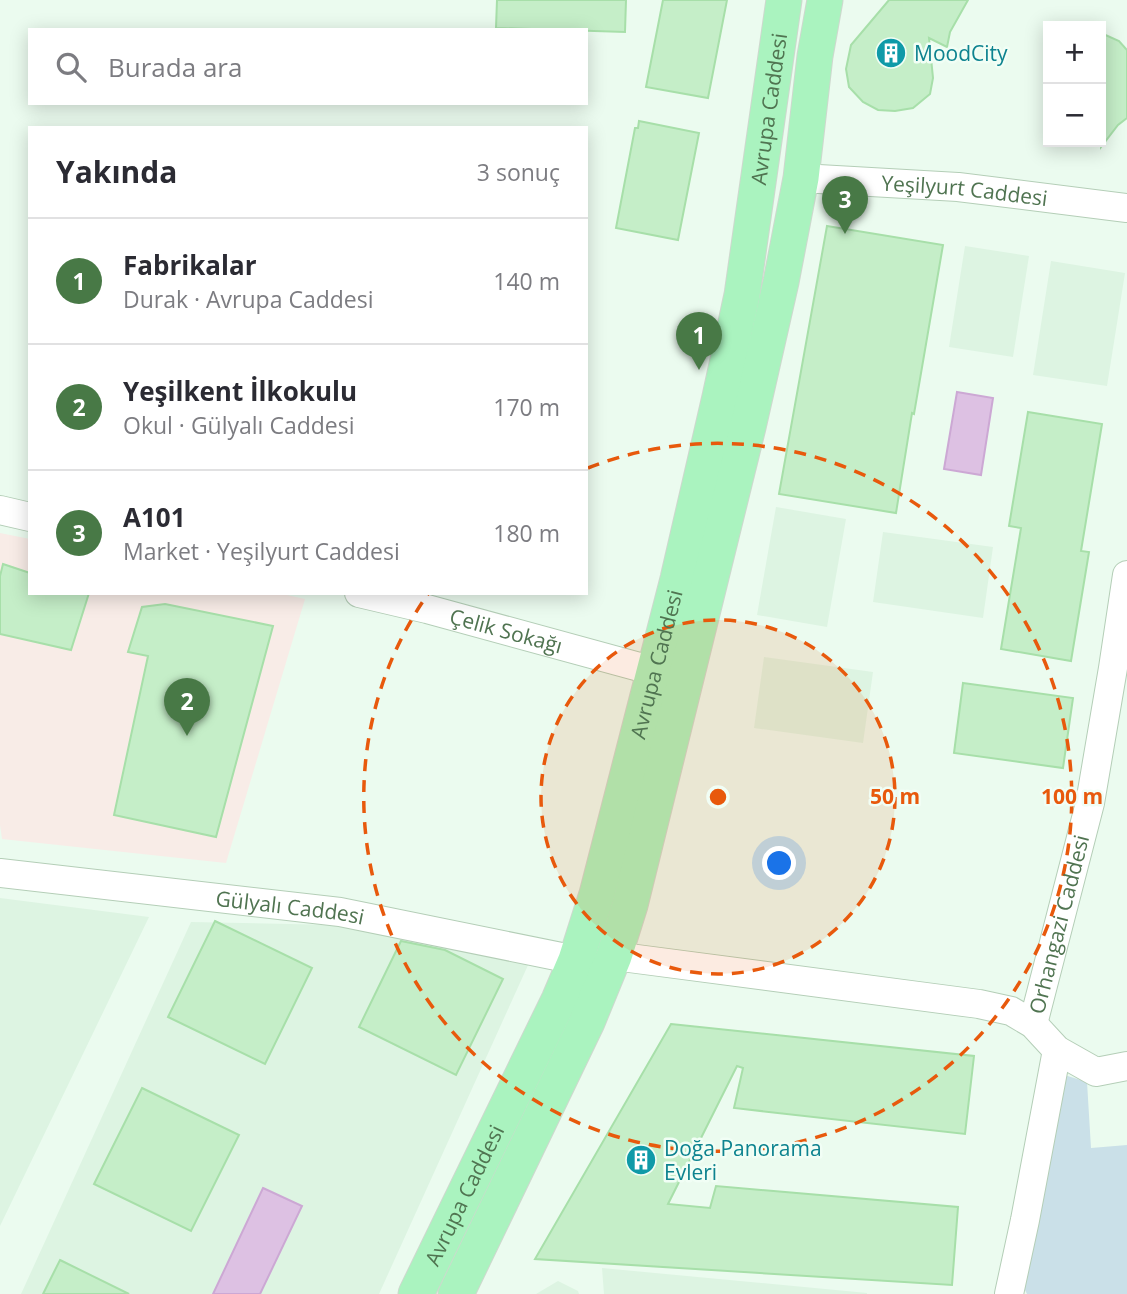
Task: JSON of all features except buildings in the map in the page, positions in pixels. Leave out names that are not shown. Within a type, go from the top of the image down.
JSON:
[{"type":"main road","name":"Avrupa Caddesi","points":[[416,1294],[559,1000],[576,960],[597,894],[678,579],[742,295],[784,0]]},
{"type":"main road","name":"Avrupa Caddesi","points":[[456,1294],[587,1022],[614,956],[629,905],[782,282],[801,178],[815,56],[825,0]]},
{"type":"street","points":[[815,56],[839,0]]},
{"type":"street","name":"Yeşilyurt Caddesi","points":[[801,178],[958,187],[1127,208]]},
{"type":"street","points":[[0,510],[28,517]]},
{"type":"street","name":"Orhangazi Caddesi","points":[[1033,1024],[1090,803],[1127,575]]},
{"type":"street","name":"Çelik Sokağı","points":[[376,595],[428,601],[654,671]]},
{"type":"street","name":"Gülyalı Caddesi","points":[[0,873],[340,912],[576,960]]},
{"type":"street","points":[[614,956],[1011,1010],[1033,1024],[1057,1050],[1096,1073],[1127,1066]]},
{"type":"street","points":[[1009,1294],[1057,1050]]},
{"type":"shaded area","points":[[965,246],[1029,256],[1013,357],[949,347]]},
{"type":"shaded area","points":[[1051,261],[1125,273],[1107,386],[1033,375]]},
{"type":"shaded area","points":[[957,392],[993,398],[981,475],[944,469]]},
{"type":"shaded area","points":[[776,507],[846,519],[827,627],[757,615]]},
{"type":"shaded area","points":[[883,532],[993,547],[983,618],[873,602]]},
{"type":"shaded area","points":[[0,533],[28,539],[28,595],[287,595],[305,599],[226,863],[2,839]]},
{"type":"shaded area","points":[[764,657],[873,672],[863,743],[754,728]]},
{"type":"shaded area","points":[[0,898],[149,917],[0,1226]]},
{"type":"shaded area","points":[[191,922],[383,926],[529,963],[379,1294],[21,1294]]},
{"type":"shaded area","points":[[1058,1073],[1087,1082],[1091,1148],[1127,1145],[1127,1294],[1027,1294],[1019,1278]]},
{"type":"shaded area","points":[[263,1188],[302,1206],[260,1294],[213,1294]]},
{"type":"shaded area","points":[[602,1268],[867,1293],[867,1294],[604,1294]]},
{"type":"shaded area","points":[[558,1281],[579,1294],[536,1294]]},
{"type":"place","name":"MoodCity","points":[[891,53]]},
{"type":"place","name":"A101","points":[[845,234]]},
{"type":"place","name":"Fabrikalar","points":[[699,370]]},
{"type":"place","name":"Yeşilkent İlkokulu","points":[[187,736]]},
{"type":"place","name":"Doğa Panorama Evleri","points":[[641,1160]]}]
